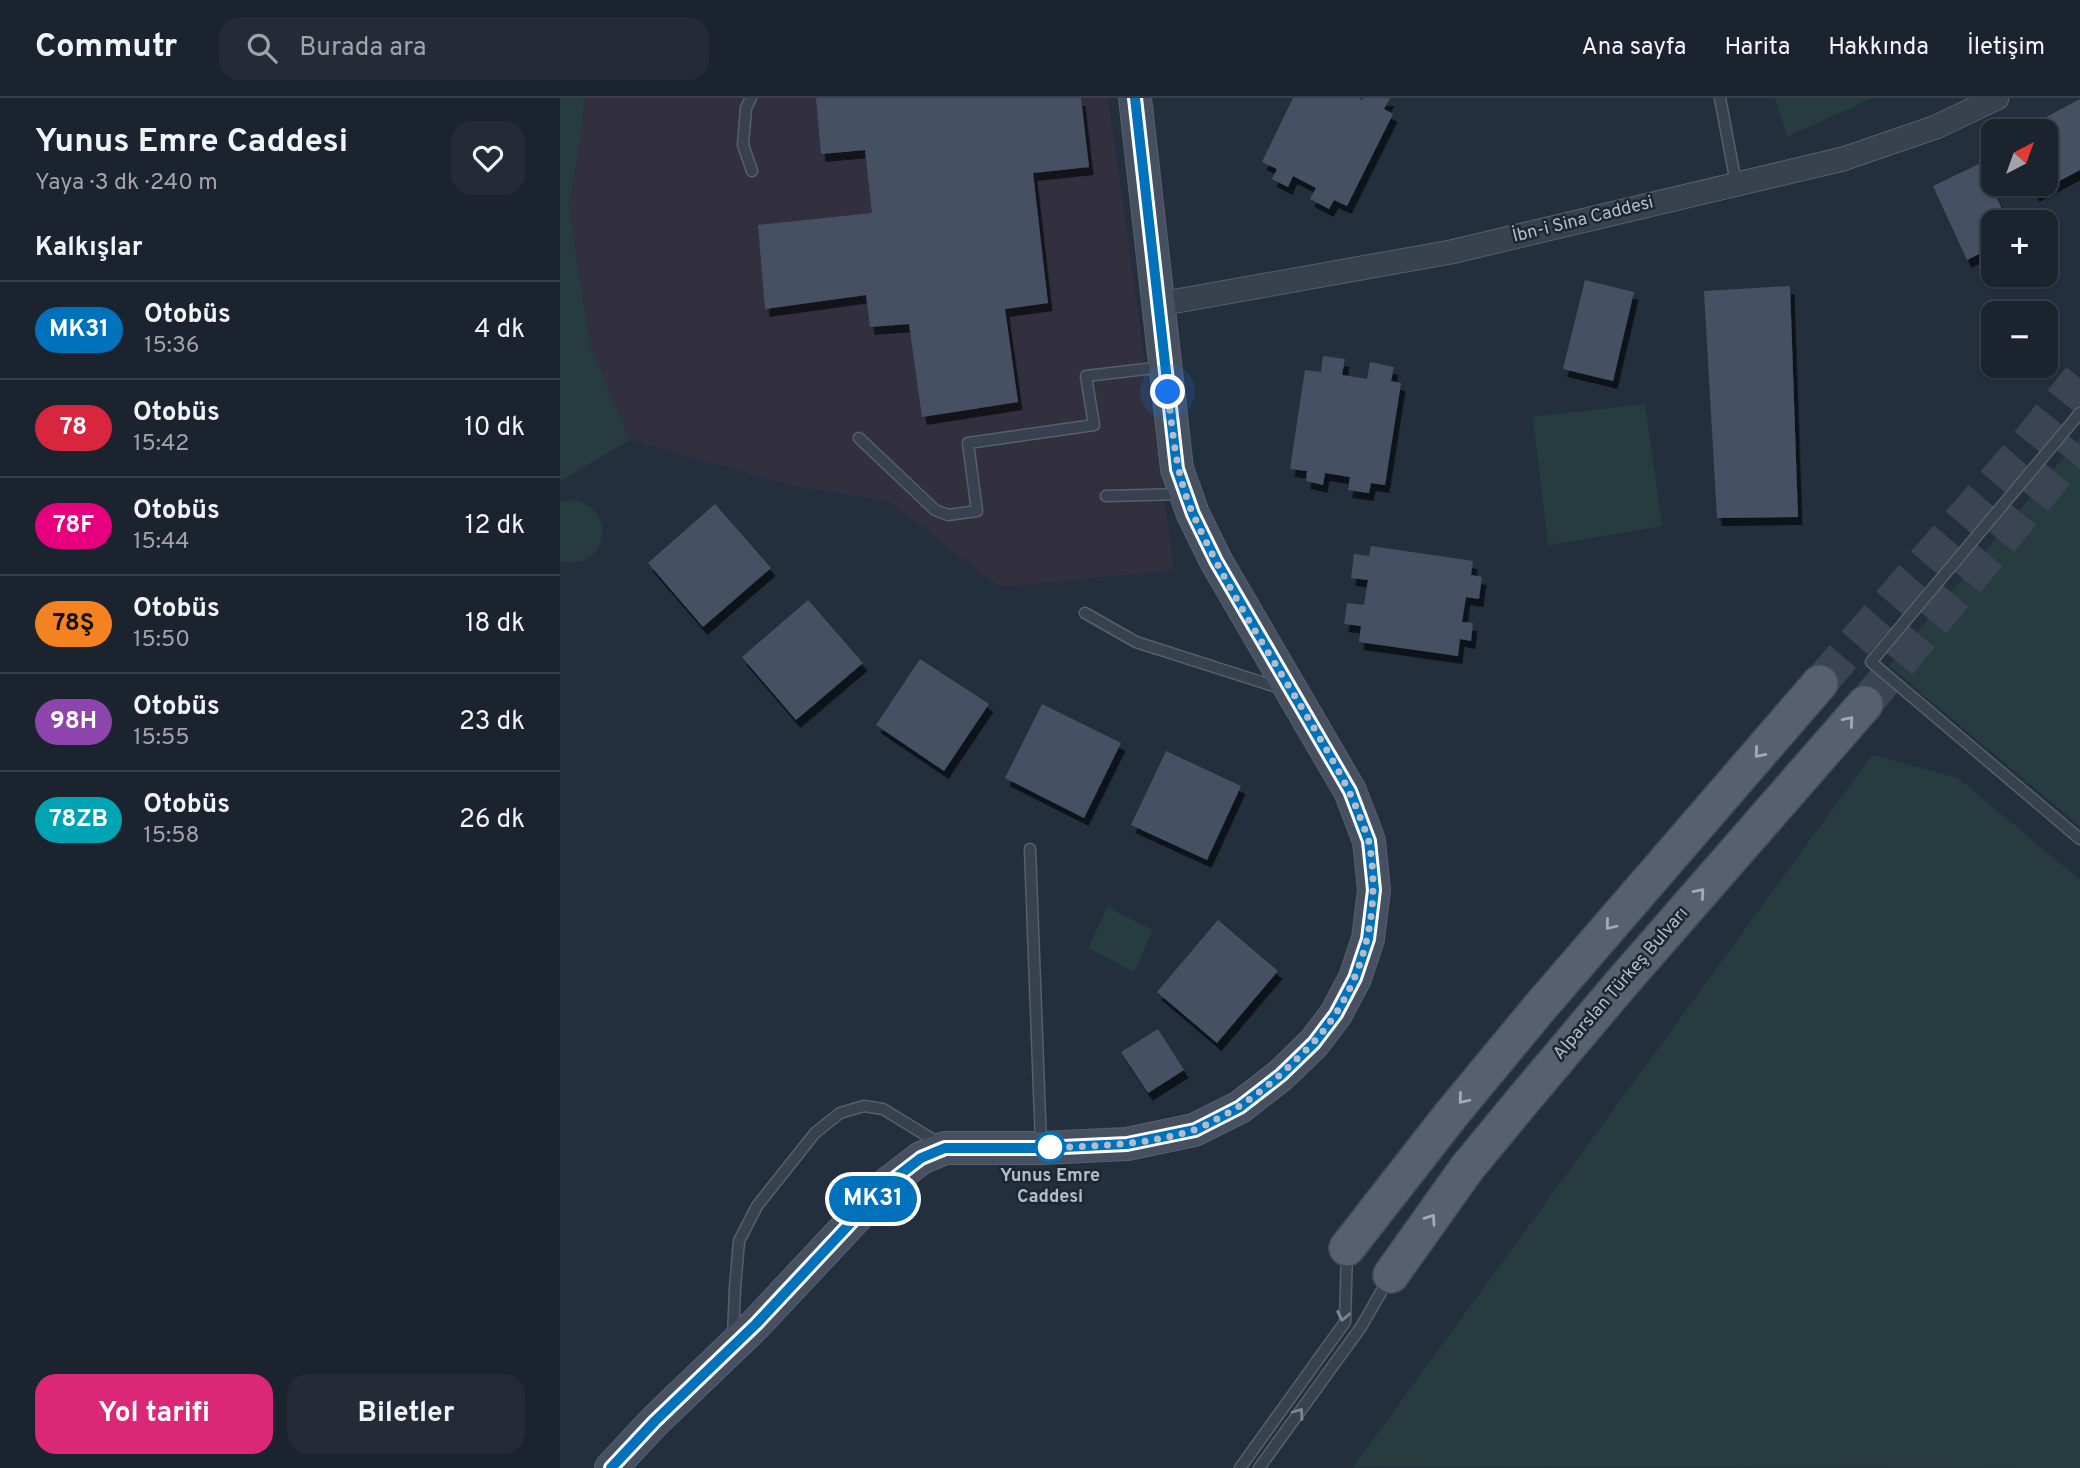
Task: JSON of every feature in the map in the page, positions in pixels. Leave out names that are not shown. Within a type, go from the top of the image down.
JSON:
[{"type":"main road","points":[[1347,1248],[1450,1116],[1541,1006],[1820,683]]},
{"type":"main road","name":"Alparslan Türkeş Bulvarı","points":[[1391,1275],[1467,1168],[1529,1093],[1865,704]]},
{"type":"street","points":[[611,1468],[655,1421],[733,1348],[886,1185],[921,1158],[945,1148],[1041,1148],[1127,1144],[1195,1130],[1240,1107],[1281,1075],[1314,1043],[1336,1014],[1355,978],[1368,939],[1374,890],[1369,841],[1350,791],[1216,561],[1193,514],[1177,469],[1135,98]]},
{"type":"street","name":"İbn-i Sina Caddesi","points":[[1160,303],[1451,252],[1843,159],[1936,127],[1997,98]]},
{"type":"lane","points":[[751,98],[746,108],[743,145],[752,171]]},
{"type":"lane","points":[[1720,98],[1736,183]]},
{"type":"lane","points":[[859,438],[935,510],[948,515],[977,511],[968,443],[1094,425],[1086,376],[1165,367]]},
{"type":"lane","points":[[2080,413],[1871,662],[2080,839]]},
{"type":"lane","points":[[1106,496],[1186,494]]},
{"type":"lane","points":[[1085,613],[1136,642],[1293,692]]},
{"type":"lane","points":[[1030,849],[1041,1148]]},
{"type":"lane","points":[[733,1348],[739,1241],[757,1206],[815,1133],[840,1113],[864,1106],[883,1109],[945,1148]]},
{"type":"lane","points":[[1240,1468],[1345,1322],[1347,1248]]},
{"type":"lane","points":[[1259,1468],[1361,1326],[1391,1275]]},
{"type":"shaded area","points":[[585,98],[1108,98],[1174,570],[1000,587],[888,501],[791,485],[630,440],[590,345],[569,206]]},
{"type":"green space","points":[[560,98],[585,98],[569,206],[590,345],[630,440],[560,481]]},
{"type":"green space","points":[[1775,98],[1872,98],[1787,137]]},
{"type":"green space","points":[[1645,404],[1662,526],[1548,545],[1533,417]]},
{"type":"green space","points":[[2080,438],[2080,826],[1889,666]]},
{"type":"green space","points":[[569,500],[585,504],[596,513],[601,524],[602,536],[598,548],[589,557],[577,562],[560,561],[560,502]]},
{"type":"green space","points":[[1872,755],[1958,778],[2080,880],[2080,1468],[1353,1467]]},
{"type":"green space","points":[[1107,907],[1153,930],[1134,972],[1088,948]]},
{"type":"building","points":[[816,98],[1081,98],[1089,167],[1033,173],[1048,303],[1005,309],[1018,402],[922,417],[909,324],[870,327],[866,295],[765,309],[758,225],[872,213],[865,150],[821,154]]},
{"type":"building","points":[[1293,98],[1390,98],[1384,109],[1393,114],[1347,206],[1334,200],[1329,209],[1310,199],[1316,188],[1293,176],[1288,187],[1272,179],[1277,169],[1262,162]]},
{"type":"building","points":[[2080,99],[2080,170],[2058,182],[2058,119],[2042,119]]},
{"type":"building","points":[[1981,163],[1981,196],[1996,196],[2003,210],[1981,210],[1981,253],[1967,260],[1933,186]]},
{"type":"building","points":[[1585,280],[1634,292],[1613,381],[1563,369]]},
{"type":"building","points":[[1790,286],[1798,517],[1717,518],[1704,291]]},
{"type":"building","points":[[1323,356],[1345,359],[1342,375],[1367,379],[1370,362],[1394,367],[1391,381],[1401,383],[1385,485],[1371,483],[1369,493],[1348,490],[1350,477],[1325,473],[1323,485],[1306,481],[1307,471],[1290,469],[1305,370],[1321,372]]},
{"type":"building","points":[[715,504],[771,568],[703,627],[648,563]]},
{"type":"building","points":[[1371,546],[1473,561],[1471,575],[1482,577],[1479,599],[1466,597],[1462,622],[1473,623],[1471,641],[1460,639],[1458,656],[1359,642],[1361,626],[1344,624],[1347,603],[1364,605],[1368,580],[1351,578],[1354,554],[1369,556]]},
{"type":"building","points":[[808,600],[863,663],[796,720],[742,657]]},
{"type":"building","points":[[920,659],[989,704],[944,771],[876,725]]},
{"type":"building","points":[[1042,704],[1121,743],[1084,818],[1005,778]]},
{"type":"building","points":[[1166,751],[1241,786],[1207,860],[1131,825]]},
{"type":"building","points":[[1218,920],[1278,971],[1217,1043],[1157,992]]},
{"type":"building","points":[[1158,1029],[1184,1070],[1148,1093],[1121,1052]]},
{"type":"tunnel","points":[[1820,683],[2023,449],[2080,378]]},
{"type":"tunnel","points":[[1865,704],[2080,445]]},
{"type":"bus line","name":"MK31","points":[[611,1468],[655,1421],[733,1348],[886,1185],[921,1158],[945,1148],[1041,1148],[1127,1144],[1195,1130],[1240,1107],[1281,1075],[1314,1043],[1336,1014],[1355,978],[1368,939],[1374,890],[1369,841],[1350,791],[1216,561],[1193,514],[1177,469],[1135,98]]},
{"type":"place","name":"Yunus Emre Caddesi","points":[[1050,1147]]},
{"type":"route","points":[[1050,1147],[1041,1148],[1127,1144],[1195,1130],[1240,1107],[1281,1075],[1314,1043],[1336,1014],[1355,978],[1368,939],[1374,890],[1369,841],[1350,791],[1216,561],[1193,514],[1177,469],[1168,392]]}]
